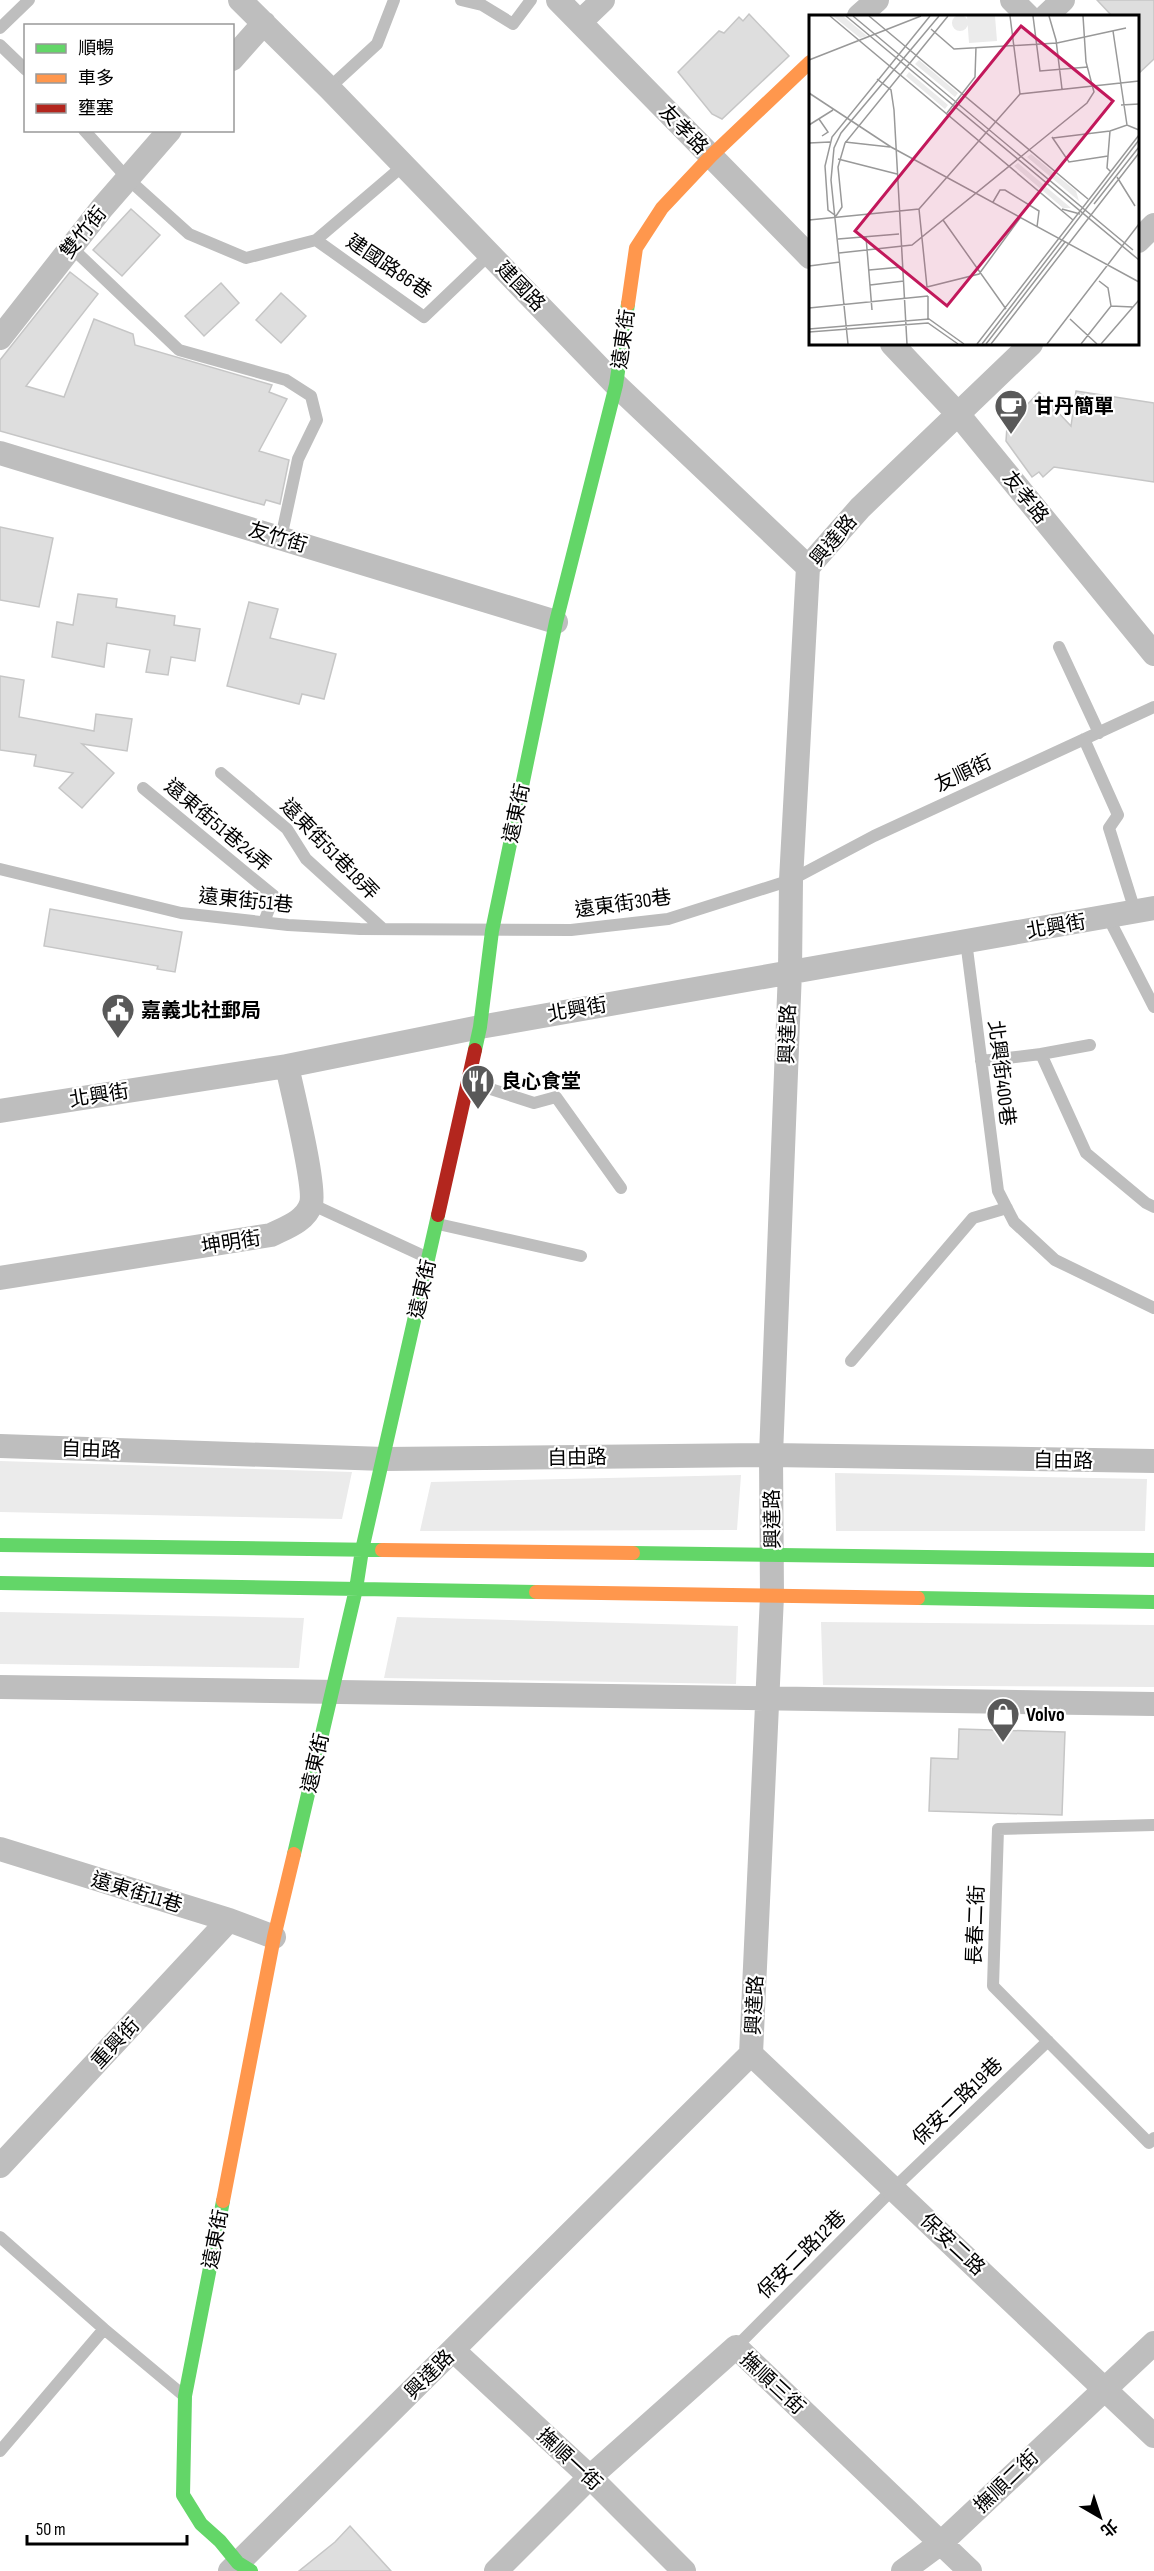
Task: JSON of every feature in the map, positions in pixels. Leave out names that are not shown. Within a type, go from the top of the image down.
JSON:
[{"type":"street","name":"建國路","points":[[240,0],[329,88],[616,385],[808,567]]},
{"type":"street","name":"友孝路","points":[[558,0],[809,253]]},
{"type":"street","points":[[580,22],[603,0]]},
{"type":"street","points":[[860,15],[877,0]]},
{"type":"street","points":[[1012,0],[1027,15]]},
{"type":"street","points":[[1047,15],[1063,0]]},
{"type":"street","points":[[234,57],[264,22]]},
{"type":"street","name":"遠東街","points":[[240,2568],[220,2541],[201,2524],[183,2495],[185,2396],[274,1937],[356,1589],[362,1550],[480,1027],[492,931],[556,622],[616,385],[636,248],[662,208],[711,156],[809,63]]},
{"type":"street","name":"雙竹街","points":[[0,338],[71,247],[168,132]]},
{"type":"street","points":[[1139,239],[1154,225]]},
{"type":"street","name":"友孝路","points":[[893,345],[958,414],[1149,641]]},
{"type":"street","name":"興達路","points":[[240,2568],[453,2350],[751,2054],[772,1596],[771,1455],[790,971],[791,880],[808,567],[860,508],[1030,345]]},
{"type":"street","name":"友竹街","points":[[0,453],[556,622]]},
{"type":"street","name":"北興街","points":[[0,1111],[287,1066],[480,1027],[1144,910]]},
{"type":"street","points":[[287,1066],[310,1182],[311,1204]]},
{"type":"street","name":"坤明街","points":[[0,1278],[272,1235],[299,1220],[311,1204]]},
{"type":"street","name":"自由路","points":[[0,1446],[384,1459],[771,1455],[1154,1461]]},
{"type":"street","points":[[0,1545],[1154,1560]]},
{"type":"street","points":[[0,1583],[1154,1602]]},
{"type":"street","points":[[0,1687],[1154,1704]]},
{"type":"street","name":"遠東街11巷","points":[[0,1849],[230,1920],[274,1937]]},
{"type":"street","name":"重興街","points":[[0,2166],[230,1920]]},
{"type":"street","name":"保安二路","points":[[751,2054],[1105,2387],[1154,2436]]},
{"type":"street","name":"撫順二街","points":[[903,2571],[942,2542],[1154,2343]]},
{"type":"street","name":"撫順三街","points":[[496,2571],[590,2477],[736,2347],[970,2571]]},
{"type":"street","name":"撫順一街","points":[[453,2350],[590,2477],[684,2571]]},
{"type":"lane","points":[[329,88],[377,44],[394,0]]},
{"type":"lane","points":[[461,0],[482,5],[513,24],[531,0]]},
{"type":"lane","points":[[0,28],[27,1]]},
{"type":"lane","points":[[0,45],[24,68]]},
{"type":"lane","points":[[86,132],[128,179],[189,234],[246,258],[316,240],[404,165]]},
{"type":"lane","name":"建國路86巷","points":[[316,240],[423,317],[490,254]]},
{"type":"lane","points":[[71,247],[179,350],[286,380],[311,396],[317,420],[298,459],[281,538]]},
{"type":"lane","points":[[1059,647],[1099,733]]},
{"type":"lane","name":"友順街","points":[[791,880],[874,836],[1154,707]]},
{"type":"lane","points":[[1084,739],[1118,815],[1109,828],[1144,910]]},
{"type":"lane","name":"遠東街51巷18弄","points":[[221,773],[287,829],[306,859],[383,929]]},
{"type":"lane","name":"遠東街51巷24弄","points":[[144,788],[274,896],[264,922]]},
{"type":"lane","name":"遠東街51巷","points":[[0,870],[182,913],[264,922],[383,929],[492,931]]},
{"type":"lane","name":"遠東街30巷","points":[[492,931],[571,930],[668,919],[791,880]]},
{"type":"lane","points":[[1108,916],[1154,1007]]},
{"type":"lane","name":"北興街400巷","points":[[966,941],[998,1191],[1014,1222],[1055,1260],[1154,1308]]},
{"type":"lane","points":[[981,1061],[1090,1045]]},
{"type":"lane","points":[[1041,1054],[1086,1153],[1146,1203],[1154,1207]]},
{"type":"lane","points":[[468,1081],[534,1103],[556,1097],[621,1188]]},
{"type":"lane","points":[[311,1204],[429,1258]]},
{"type":"lane","points":[[851,1361],[973,1218],[1007,1208]]},
{"type":"lane","points":[[436,1224],[581,1256]]},
{"type":"lane","name":"長春二街","points":[[1154,1825],[998,1829],[993,1986],[1149,2143],[1154,2138]]},
{"type":"lane","name":"保安二路19巷","points":[[894,2188],[1047,2041]]},
{"type":"lane","name":"保安二路12巷","points":[[736,2347],[894,2188]]},
{"type":"lane","points":[[0,2237],[104,2330],[185,2396]]},
{"type":"lane","points":[[0,2451],[104,2330]]},
{"type":"shaded area","points":[[0,1461],[352,1472],[342,1519],[0,1512]]},
{"type":"shaded area","points":[[835,1473],[1147,1479],[1145,1531],[836,1531]]},
{"type":"shaded area","points":[[741,1475],[737,1530],[420,1531],[431,1482]]},
{"type":"shaded area","points":[[0,1612],[304,1618],[299,1668],[0,1664]]},
{"type":"shaded area","points":[[397,1617],[738,1626],[736,1684],[384,1678]]},
{"type":"shaded area","points":[[821,1622],[1154,1625],[1154,1687],[823,1685]]},
{"type":"building","points":[[1097,0],[1154,0],[1154,59],[1139,73],[1139,15],[1111,15]]},
{"type":"building","points":[[749,14],[789,56],[722,119],[712,114],[678,72],[719,31],[724,33],[739,17],[743,21]]},
{"type":"building","points":[[131,209],[160,235],[122,276],[93,250]]},
{"type":"building","points":[[70,272],[98,294],[26,386],[64,397],[94,319],[133,334],[135,345],[272,385],[269,392],[287,399],[259,451],[289,460],[280,504],[266,500],[264,505],[0,431],[0,360]]},
{"type":"building","points":[[221,283],[239,303],[204,336],[185,316]]},
{"type":"building","points":[[281,293],[306,316],[281,343],[256,320]]},
{"type":"building","points":[[1076,391],[1154,403],[1154,482],[1054,467],[1043,477],[1039,472],[1032,477],[1006,441],[1007,426],[1039,392],[1071,426]]},
{"type":"building","points":[[0,527],[53,538],[39,607],[0,600]]},
{"type":"building","points":[[78,594],[117,599],[116,607],[175,616],[174,625],[200,629],[195,661],[171,657],[168,675],[146,672],[150,650],[107,643],[104,667],[52,657],[57,622],[73,625]]},
{"type":"building","points":[[249,602],[278,609],[270,638],[336,654],[324,699],[302,694],[299,704],[227,686]]},
{"type":"building","points":[[0,676],[24,680],[19,717],[94,731],[96,714],[132,719],[127,751],[82,744],[114,773],[82,808],[59,788],[73,773],[34,766],[36,755],[0,750]]},
{"type":"building","points":[[50,909],[182,932],[175,972],[157,969],[158,966],[44,946]]},
{"type":"building","points":[[959,1729],[1065,1732],[1062,1815],[929,1811],[931,1758],[958,1759]]},
{"type":"building","points":[[350,2526],[391,2571],[299,2571],[335,2542]]},
{"type":"traffic: fast","points":[[475,1050],[492,931],[556,622],[616,385],[628,304]]},
{"type":"traffic: fast","points":[[294,1854],[356,1589],[362,1550],[438,1215]]},
{"type":"traffic: fast","points":[[0,1545],[382,1550]]},
{"type":"traffic: fast","points":[[633,1553],[1154,1560]]},
{"type":"traffic: fast","points":[[0,1583],[536,1592]]},
{"type":"traffic: fast","points":[[918,1598],[1154,1602]]},
{"type":"traffic: fast","points":[[223,2201],[185,2396],[183,2495],[201,2524],[220,2541],[238,2563],[251,2571]]},
{"type":"traffic: slow","points":[[628,304],[636,248],[662,208],[711,156],[809,63]]},
{"type":"traffic: slow","points":[[382,1550],[633,1553]]},
{"type":"traffic: slow","points":[[536,1592],[918,1598]]},
{"type":"traffic: slow","points":[[223,2201],[274,1937],[294,1854]]},
{"type":"traffic: jam","points":[[438,1215],[475,1050]]},
{"type":"place","name":"甘丹簡單","points":[[1011,435]]},
{"type":"place","name":"嘉義北社郵局","points":[[118,1039]]},
{"type":"place","name":"良心食堂","points":[[478,1110]]},
{"type":"place","name":"Volvo","points":[[1003,1743]]}]
